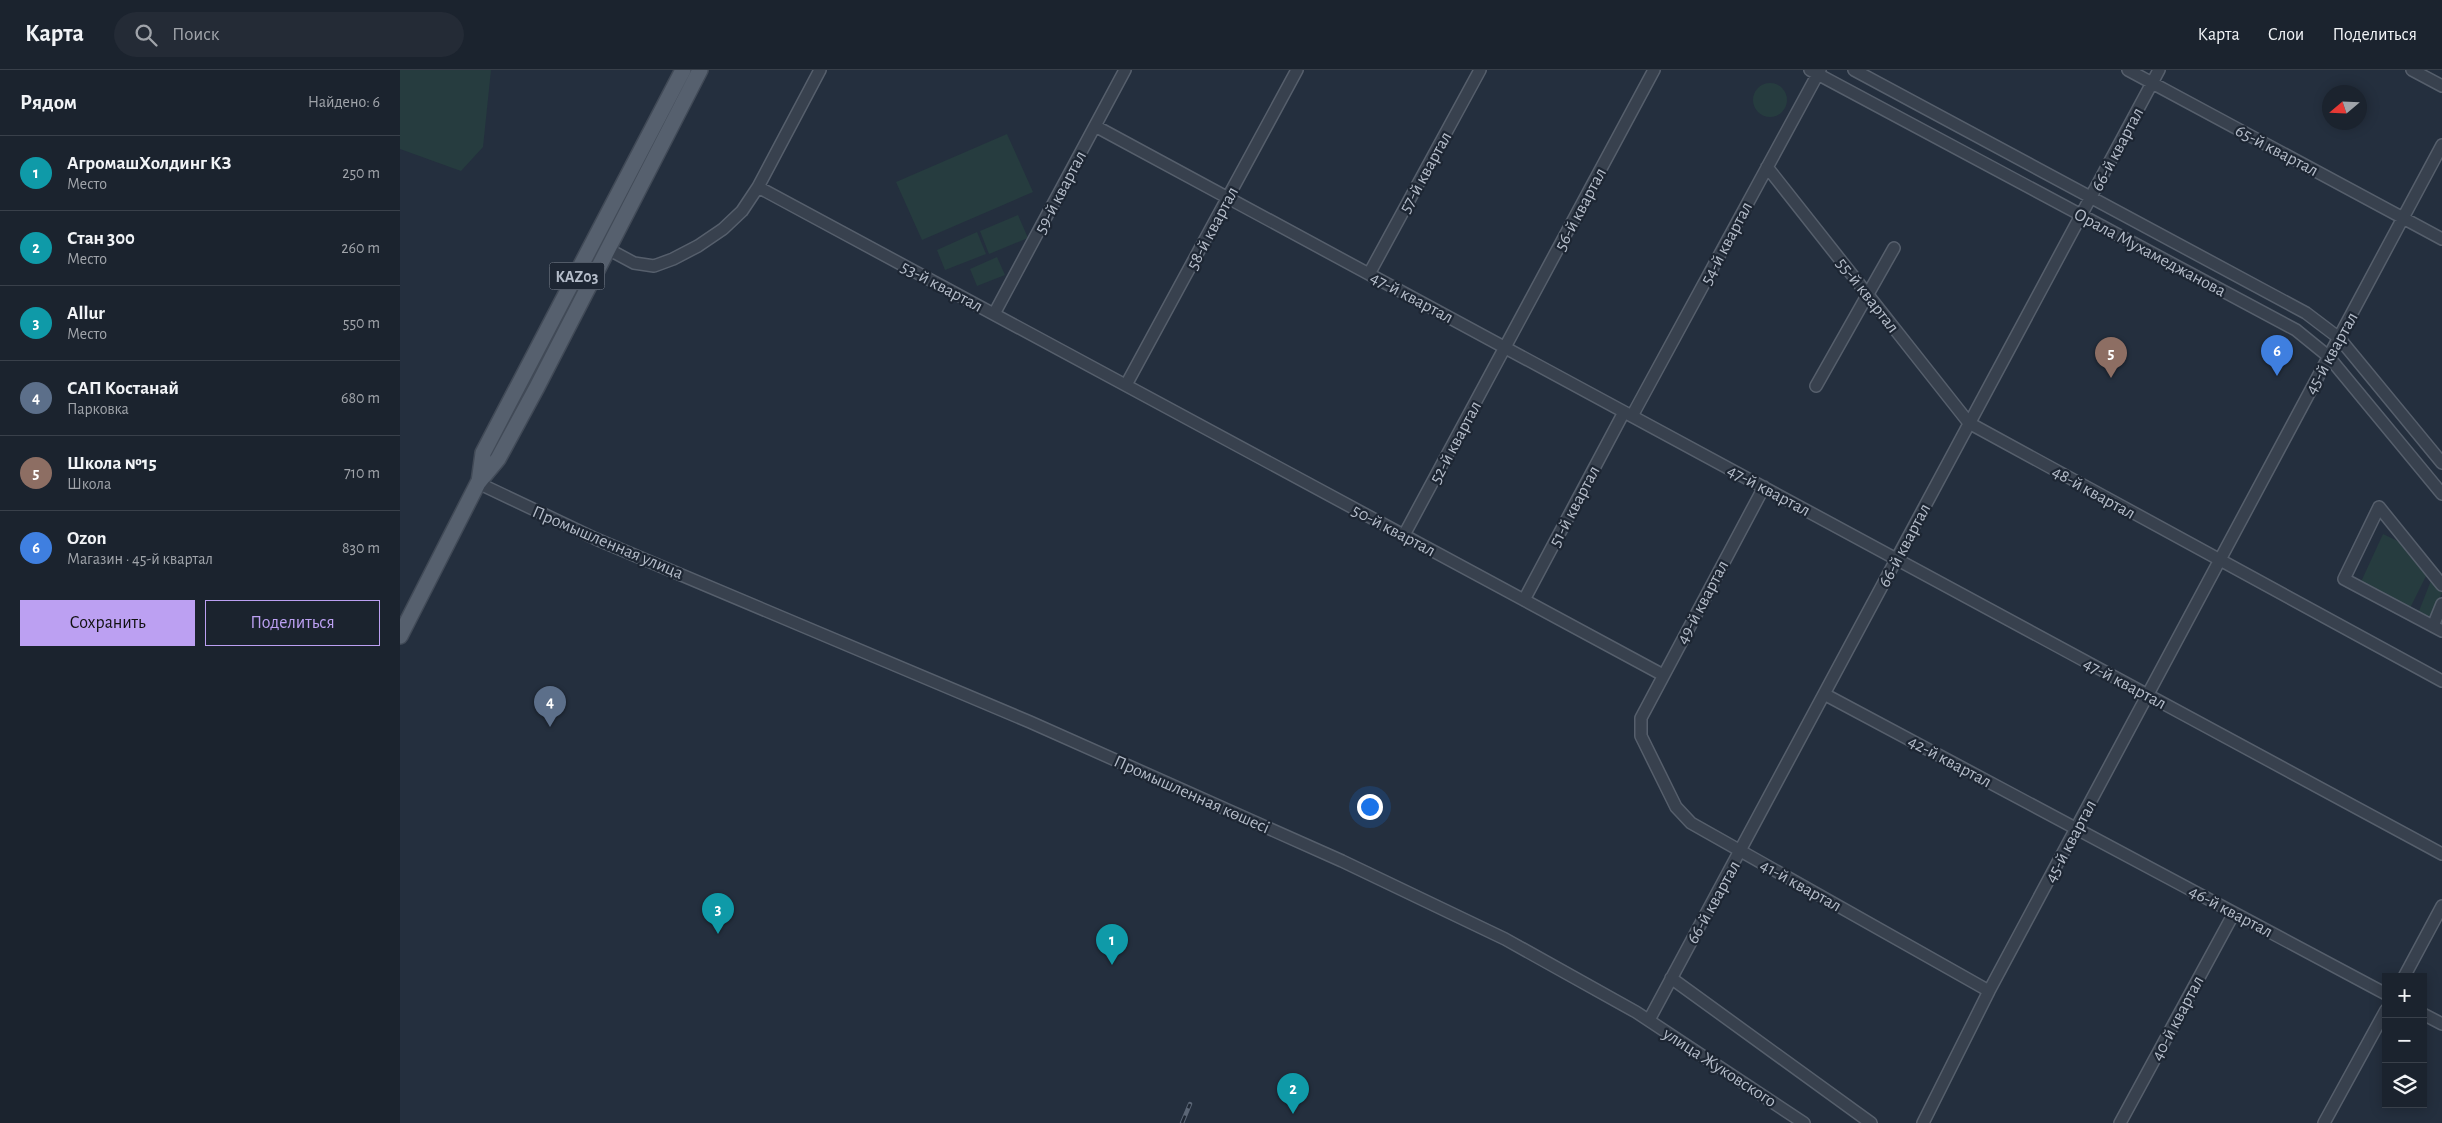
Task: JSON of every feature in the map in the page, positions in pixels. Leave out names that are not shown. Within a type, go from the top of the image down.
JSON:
[{"type":"main road","name":"KАZ03","points":[[400,636],[478,483],[498,459],[601,246],[683,70]]},
{"type":"main road","name":"KАZ03","points":[[601,246],[700,70]]},
{"type":"street","points":[[601,246],[634,263],[654,266],[674,260],[723,229],[742,211],[758,187],[820,70]]},
{"type":"street","name":"59-й квартал","points":[[994,314],[1126,70]]},
{"type":"street","name":"58-й квартал","points":[[1126,386],[1297,70]]},
{"type":"street","name":"57-й квартал","points":[[1369,274],[1480,70]]},
{"type":"street","name":"56-й квартал","points":[[1506,348],[1654,70]]},
{"type":"street","name":"Орала Мухамеджанова","points":[[1854,70],[2306,313],[2339,338],[2442,463]]},
{"type":"street","name":"65-й квартал","points":[[2128,70],[2442,239]]},
{"type":"street","name":"66-й квартал","points":[[1648,1020],[1741,851],[2159,70]]},
{"type":"street","points":[[2412,70],[2442,86]]},
{"type":"street","name":"Орала Мухамеджанова","points":[[1816,71],[2296,330],[2328,356],[2442,494]]},
{"type":"street","name":"54-й квартал","points":[[1628,414],[1767,167],[1816,71]]},
{"type":"street","name":"47-й квартал","points":[[1095,126],[2442,854]]},
{"type":"street","name":"45-й квартал","points":[[1924,1123],[1989,991],[2442,145]]},
{"type":"street","name":"55-й квартал","points":[[1767,167],[1969,423]]},
{"type":"street","name":"53-й квартал","points":[[758,187],[1126,386]]},
{"type":"street","points":[[1816,386],[1894,248]]},
{"type":"street","points":[[2210,284],[2220,266]]},
{"type":"street","name":"52-й квартал","points":[[1404,536],[1506,348]]},
{"type":"street","name":"50-й квартал","points":[[1126,386],[1663,675]]},
{"type":"street","name":"51-й квартал","points":[[1524,600],[1628,414]]},
{"type":"street","name":"48-й квартал","points":[[1969,423],[2220,560]]},
{"type":"street","name":"Промышленная улица","points":[[478,483],[596,539],[739,598]]},
{"type":"street","name":"49-й квартал","points":[[1641,718],[1764,487]]},
{"type":"street","points":[[2442,585],[2379,507],[2344,579],[2437,629],[2442,604]]},
{"type":"street","points":[[2220,560],[2442,681]]},
{"type":"street","name":"Промышленная көшесі","points":[[739,598],[1021,718],[1342,861],[1505,939],[1636,1012]]},
{"type":"street","name":"42-й квартал","points":[[1824,694],[2076,829]]},
{"type":"street","name":"41-й квартал","points":[[1641,718],[1641,736],[1676,807],[1691,823],[1989,991]]},
{"type":"street","name":"46-й квартал","points":[[2076,829],[2382,992]]},
{"type":"street","points":[[2406,973],[2442,906]]},
{"type":"street","name":"40-й квартал","points":[[2120,1123],[2234,913]]},
{"type":"street","points":[[1671,978],[1871,1123]]},
{"type":"street","name":"улица Жуковского","points":[[1636,1012],[1804,1123]]},
{"type":"street","points":[[2427,1016],[2442,1024]]},
{"type":"street","points":[[2324,1123],[2382,1017]]},
{"type":"green space","points":[[400,70],[491,70],[483,147],[461,171],[400,149]]},
{"type":"green space","points":[[1770,83],[1777,84],[1782,88],[1786,93],[1786,107],[1782,112],[1777,116],[1770,117],[1763,116],[1758,112],[1754,107],[1753,100],[1754,93],[1758,88],[1763,84]]},
{"type":"green space","points":[[1007,134],[1033,192],[922,240],[896,182]]},
{"type":"green space","points":[[1018,215],[1028,238],[989,254],[980,231]]},
{"type":"green space","points":[[977,232],[986,254],[945,270],[937,250]]},
{"type":"green space","points":[[997,257],[1005,275],[977,286],[970,269]]},
{"type":"green space","points":[[2383,534],[2406,545],[2428,572],[2410,608],[2360,584]]},
{"type":"green space","points":[[2432,578],[2442,590],[2442,593],[2430,621],[2417,616]]},
{"type":"railway","points":[[1182,1123],[1190,1104]]},
{"type":"place","name":"Ozon","points":[[2277,376]]},
{"type":"place","name":"Школа №15","points":[[2111,378]]},
{"type":"place","name":"САП Костанай","points":[[550,727]]},
{"type":"place","name":"Allur","points":[[718,934]]},
{"type":"place","name":"АгромашХолдинг КЗ","points":[[1112,965]]},
{"type":"place","name":"Стан 300","points":[[1293,1114]]}]
